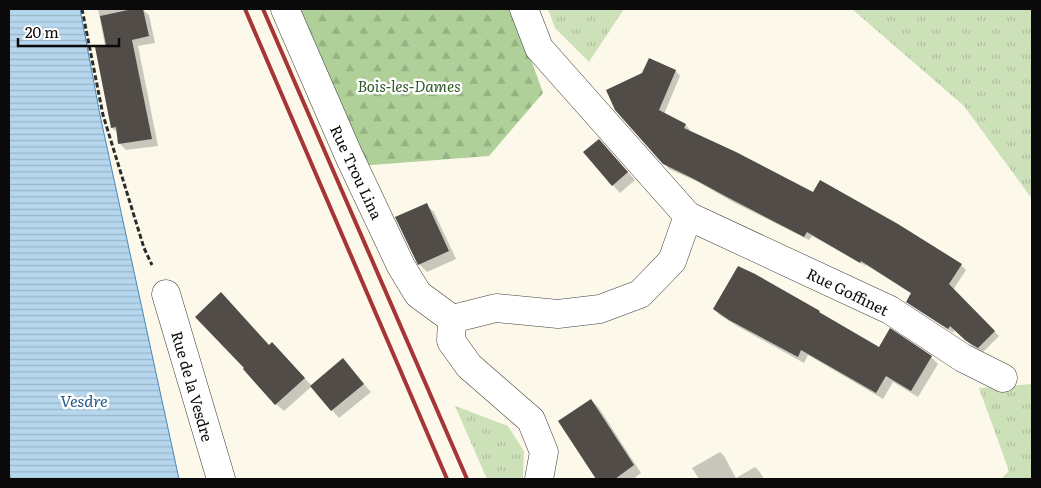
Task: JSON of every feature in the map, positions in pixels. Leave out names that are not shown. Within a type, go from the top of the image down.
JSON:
[{"type":"street","name":"Rue Trou Lina","points":[[286,9],[349,156],[401,266],[418,294],[452,319]]},
{"type":"street","name":"Rue Goffinet","points":[[524,9],[539,48],[688,216],[890,310],[963,358],[1002,378]]},
{"type":"street","points":[[539,479],[544,452],[531,420],[469,366],[451,341],[452,319],[496,308],[558,314],[600,309],[640,294],[672,262],[688,216]]},
{"type":"street","name":"Rue de la Vesdre","points":[[166,294],[221,479]]},
{"type":"path","points":[[82,9],[103,115],[144,248],[166,294]]},
{"type":"green space","name":"Bois-les-Dames","points":[[287,9],[513,9],[543,93],[489,156],[359,166]]},
{"type":"green space","points":[[548,9],[624,9],[589,62],[555,28]]},
{"type":"green space","points":[[852,9],[1032,9],[1032,199],[964,106]]},
{"type":"green space","points":[[1032,384],[1032,479],[1001,479],[1009,471],[979,388]]},
{"type":"green space","points":[[455,406],[508,426],[524,451],[523,479],[487,479]]},
{"type":"water","name":"Vesdre","points":[[9,9],[80,9],[100,115],[179,479],[9,479]]},
{"type":"building","points":[[133,9],[143,9],[149,36],[132,40],[152,139],[118,144],[116,127],[111,128],[95,47],[106,45],[100,16]]},
{"type":"building","points":[[649,58],[676,70],[659,110],[686,124],[684,128],[736,152],[813,192],[820,180],[898,224],[962,264],[949,284],[995,331],[978,348],[965,340],[950,326],[948,329],[906,302],[911,293],[861,261],[860,263],[807,232],[804,237],[663,164],[615,110],[606,90],[642,73]]},
{"type":"building","points":[[599,139],[628,172],[612,186],[583,152]]},
{"type":"building","points":[[427,203],[449,251],[418,265],[395,217]]},
{"type":"building","points":[[738,266],[820,311],[879,347],[890,328],[932,356],[911,391],[886,376],[876,393],[801,350],[798,357],[729,320],[713,309]]},
{"type":"building","points":[[221,292],[269,345],[272,342],[305,378],[275,405],[244,368],[195,317]]},
{"type":"building","points":[[343,358],[364,384],[331,411],[310,386]]},
{"type":"building","points":[[591,399],[634,465],[615,479],[596,479],[558,421]]},
{"type":"railway","points":[[245,9],[447,479]]},
{"type":"railway","points":[[263,9],[467,479]]}]
